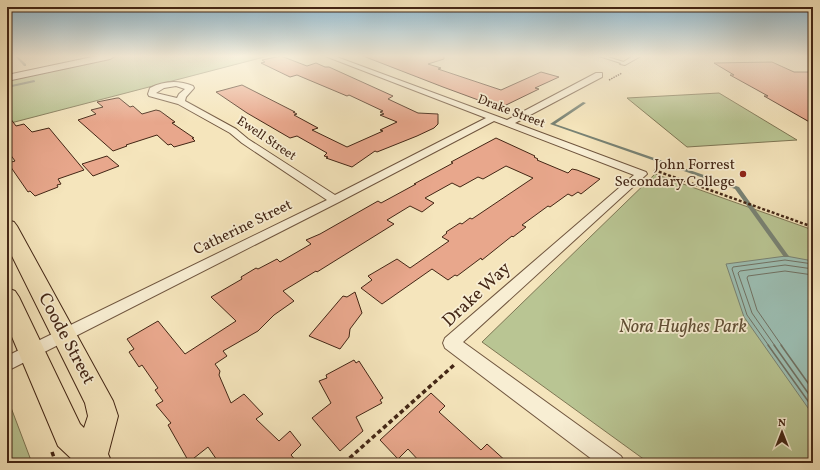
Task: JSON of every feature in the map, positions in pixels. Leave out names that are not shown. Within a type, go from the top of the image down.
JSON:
[{"type":"main road","name":"Coode Street","points":[[7,226],[99,401],[103,416],[94,459]]},
{"type":"main road","name":"Coode Street","points":[[7,297],[18,358],[69,435],[94,459]]},
{"type":"street","name":"Drake Street","points":[[385,78],[642,174]]},
{"type":"street","points":[[506,124],[593,78]]},
{"type":"street","name":"Ewell Street","points":[[181,102],[233,131],[335,200]]},
{"type":"street","name":"Catherine Street","points":[[18,358],[65,336],[335,200],[492,119]]},
{"type":"street","name":"Drake Way","points":[[614,463],[451,343],[642,174]]},
{"type":"path","points":[[723,195],[813,227]]},
{"type":"path","points":[[344,463],[466,354]]},
{"type":"green space","points":[[16,78],[184,78],[7,124],[7,80]]},
{"type":"green space","points":[[719,93],[797,140],[687,147],[627,98]]},
{"type":"green space","name":"Nora Hughes Park","points":[[655,174],[813,230],[813,463],[649,463],[482,342]]},
{"type":"green space","points":[[7,397],[32,463],[7,463]]},
{"type":"water","points":[[786,256],[813,261],[813,415],[744,317],[726,264]]},
{"type":"building","points":[[304,78],[353,78],[393,96],[388,99],[418,113],[438,114],[438,124],[434,128],[417,136],[377,152],[375,151],[352,167],[326,158],[328,157],[324,156],[327,153],[297,136],[290,138],[247,113],[216,92],[242,85],[295,112],[293,112],[297,114],[294,115],[318,128],[312,130],[347,147],[383,131],[380,130],[397,122],[380,115],[384,114],[380,112],[383,111],[349,95],[347,96]]},
{"type":"building","points":[[420,78],[465,78],[501,90],[528,78],[557,78],[535,88],[539,89],[504,106],[485,99],[481,101]]},
{"type":"building","points":[[735,78],[813,78],[813,124],[764,96],[768,96]]},
{"type":"building","points":[[117,98],[130,107],[133,106],[142,114],[156,110],[160,111],[175,122],[172,123],[194,138],[192,138],[195,141],[174,147],[171,144],[168,145],[157,135],[113,151],[78,120],[96,114],[91,110],[103,107],[97,102]]},
{"type":"building","points":[[7,114],[16,126],[24,124],[32,132],[49,128],[84,170],[58,179],[61,184],[57,185],[58,187],[35,196],[30,191],[28,192],[8,163],[15,161],[7,150]]},
{"type":"building","points":[[496,138],[535,156],[534,157],[538,159],[537,160],[568,173],[572,169],[600,179],[581,194],[578,192],[572,196],[568,194],[550,207],[548,206],[522,225],[526,227],[513,237],[512,236],[482,260],[481,258],[457,276],[455,275],[448,280],[432,269],[382,304],[361,288],[372,280],[368,276],[397,259],[410,268],[449,241],[442,237],[447,233],[446,232],[470,218],[472,219],[533,178],[506,166],[483,179],[478,177],[460,187],[452,183],[425,198],[434,203],[422,212],[410,206],[387,220],[394,224],[317,272],[316,271],[283,291],[294,301],[274,315],[258,331],[223,351],[227,356],[215,364],[220,371],[219,375],[231,403],[244,394],[263,414],[256,419],[279,441],[290,431],[301,445],[291,455],[298,463],[219,463],[208,447],[189,462],[168,425],[171,423],[156,405],[163,401],[155,390],[158,388],[142,365],[139,367],[129,352],[134,349],[127,339],[158,321],[185,354],[236,321],[211,297],[242,279],[241,277],[256,268],[258,269],[277,259],[280,262],[311,244],[306,240],[320,234],[378,201],[381,203],[453,163],[451,162]]},
{"type":"building","points":[[107,156],[119,166],[93,176],[82,164]]},
{"type":"building","points":[[355,292],[362,313],[350,329],[349,337],[340,349],[309,336],[343,296],[347,297]]},
{"type":"building","points":[[354,360],[356,363],[359,361],[383,398],[380,400],[382,403],[356,417],[363,431],[340,451],[312,418],[331,403],[319,381],[327,378],[326,375]]},
{"type":"building","points":[[431,393],[445,406],[439,412],[481,450],[487,444],[508,463],[421,463],[408,449],[398,459],[380,440]]},
{"type":"waterway","points":[[7,87],[34,81]]},
{"type":"waterway","points":[[584,103],[552,124],[737,188],[786,256]]},
{"type":"place","name":"John Forrest Secondary College","points":[[743,174]]}]
